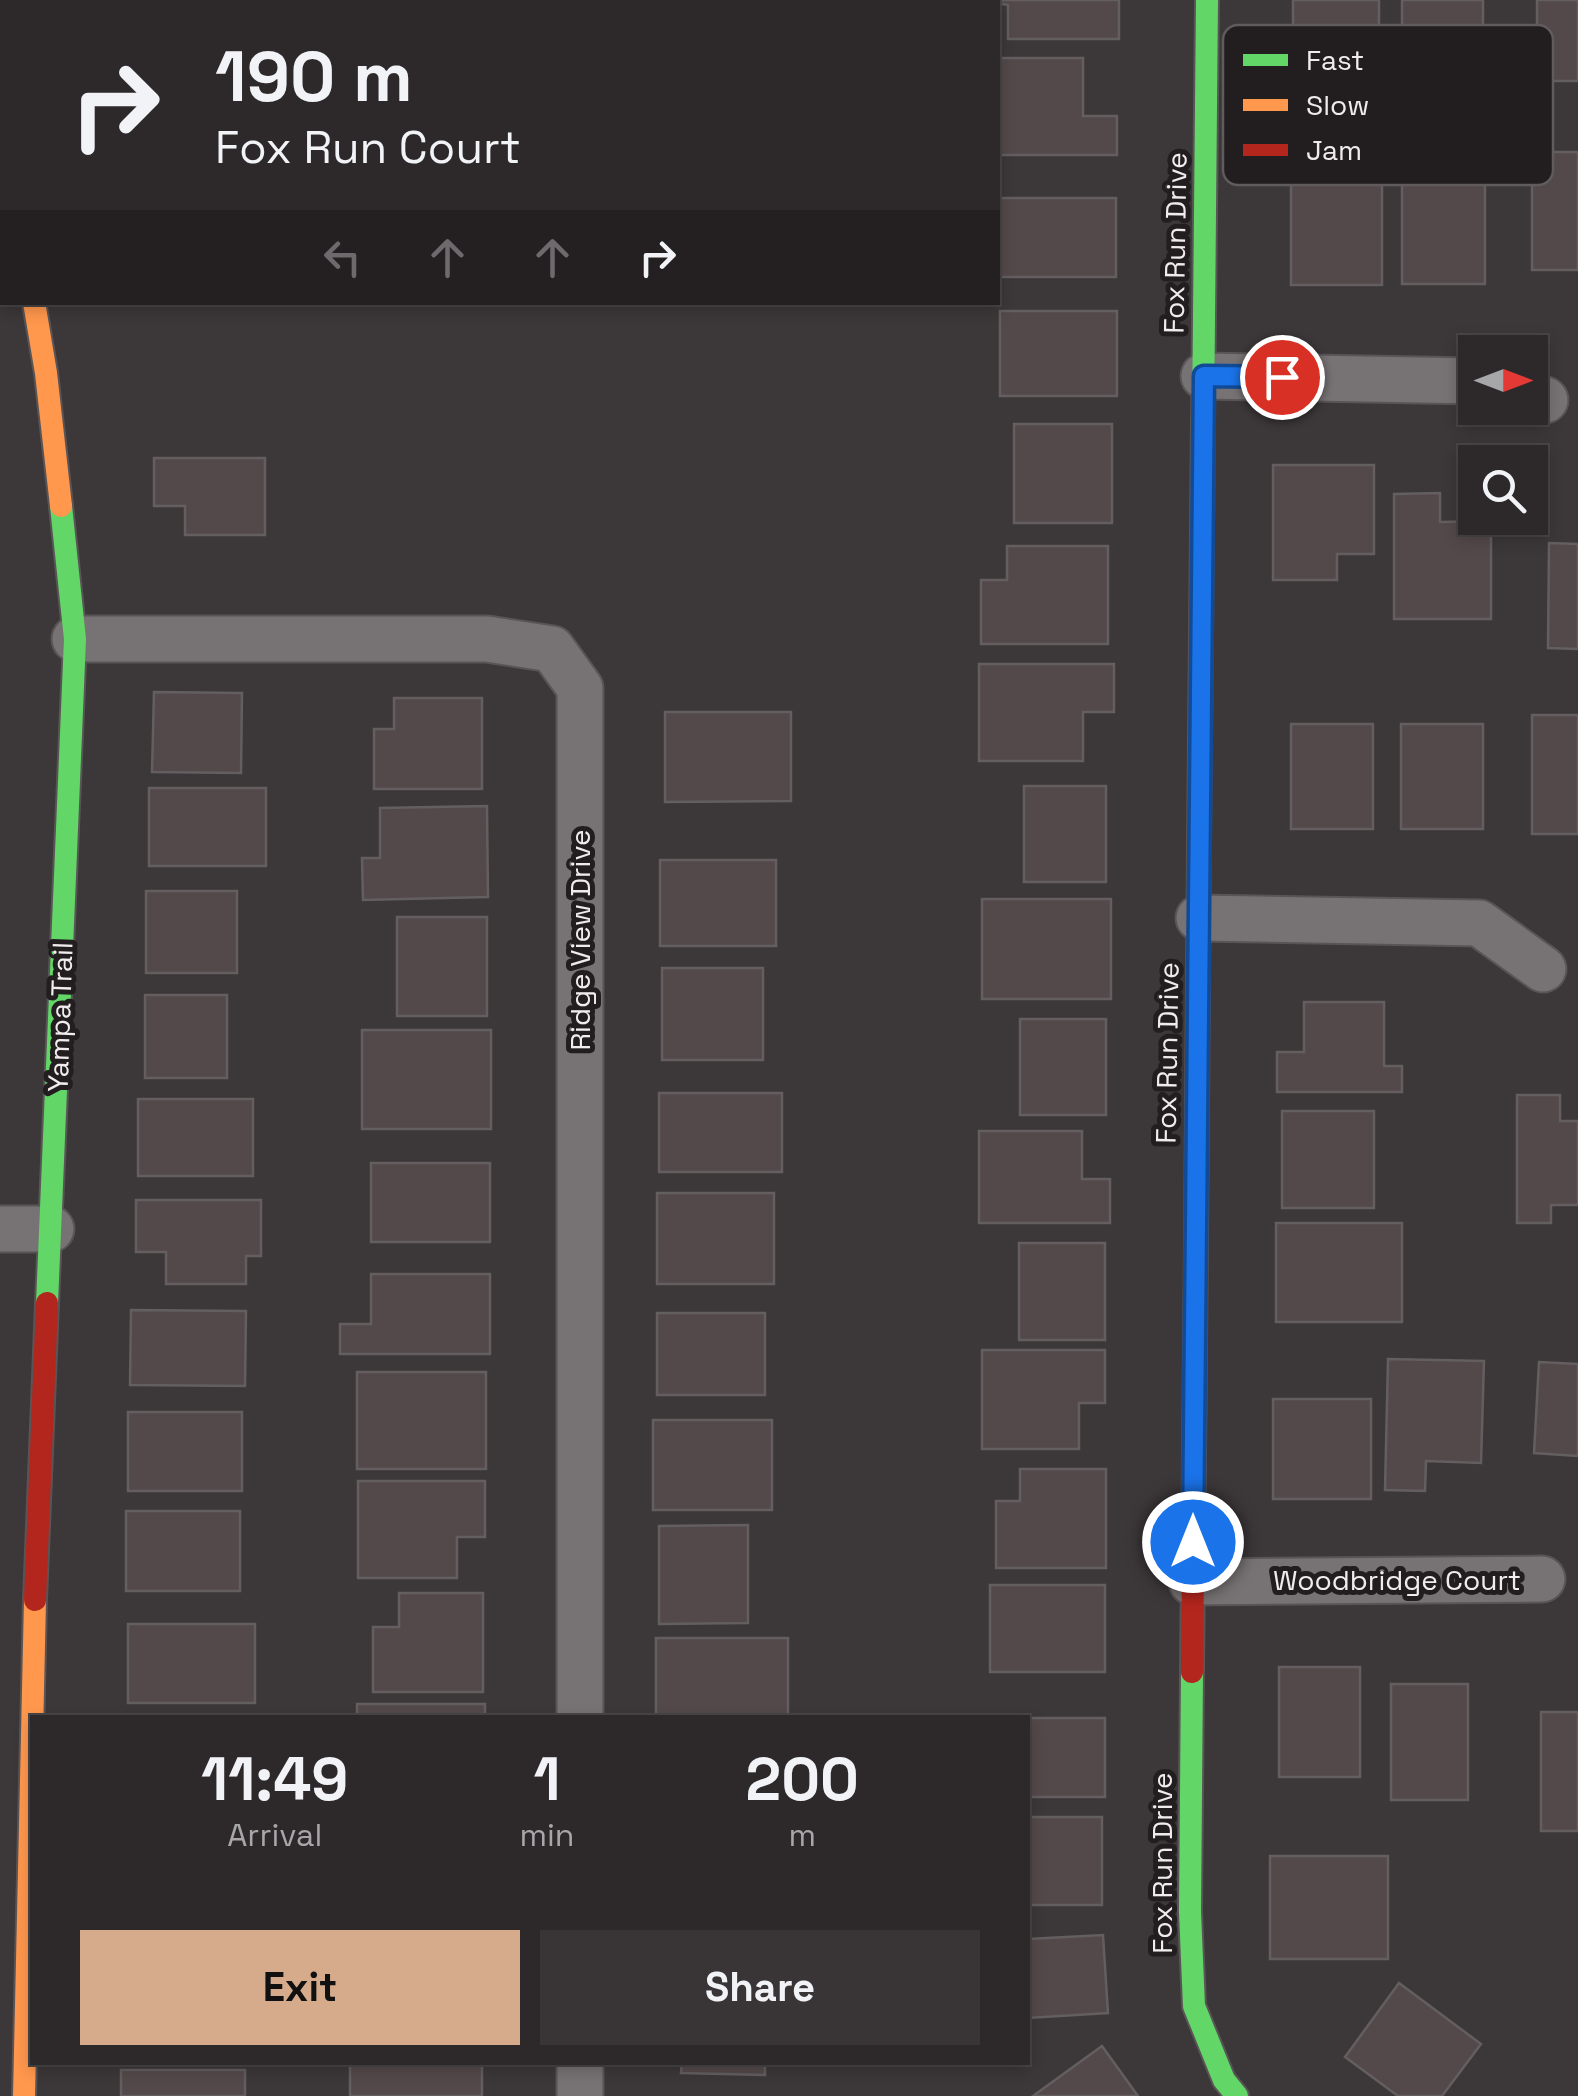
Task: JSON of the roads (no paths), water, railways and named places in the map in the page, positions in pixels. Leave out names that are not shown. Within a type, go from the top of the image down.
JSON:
[{"type":"street","name":"Fox Run Drive","points":[[1208,0],[1190,1912],[1194,2006],[1224,2080],[1236,2096]]},
{"type":"street","name":"Yampa Trail","points":[[24,2096],[15,1734],[51,1229],[75,639],[46,373],[35,305]]},
{"type":"street","points":[[1204,376],[1458,380]]},
{"type":"street","name":"Ridge View Drive","points":[[75,639],[488,639],[552,649],[580,688],[580,1715]]},
{"type":"street","points":[[1198,918],[1479,923],[1544,970]]},
{"type":"street","points":[[0,1229],[51,1229]]},
{"type":"street","name":"Woodbridge Court","points":[[1192,1582],[1542,1579]]},
{"type":"street","points":[[580,2065],[580,2096]]}]
